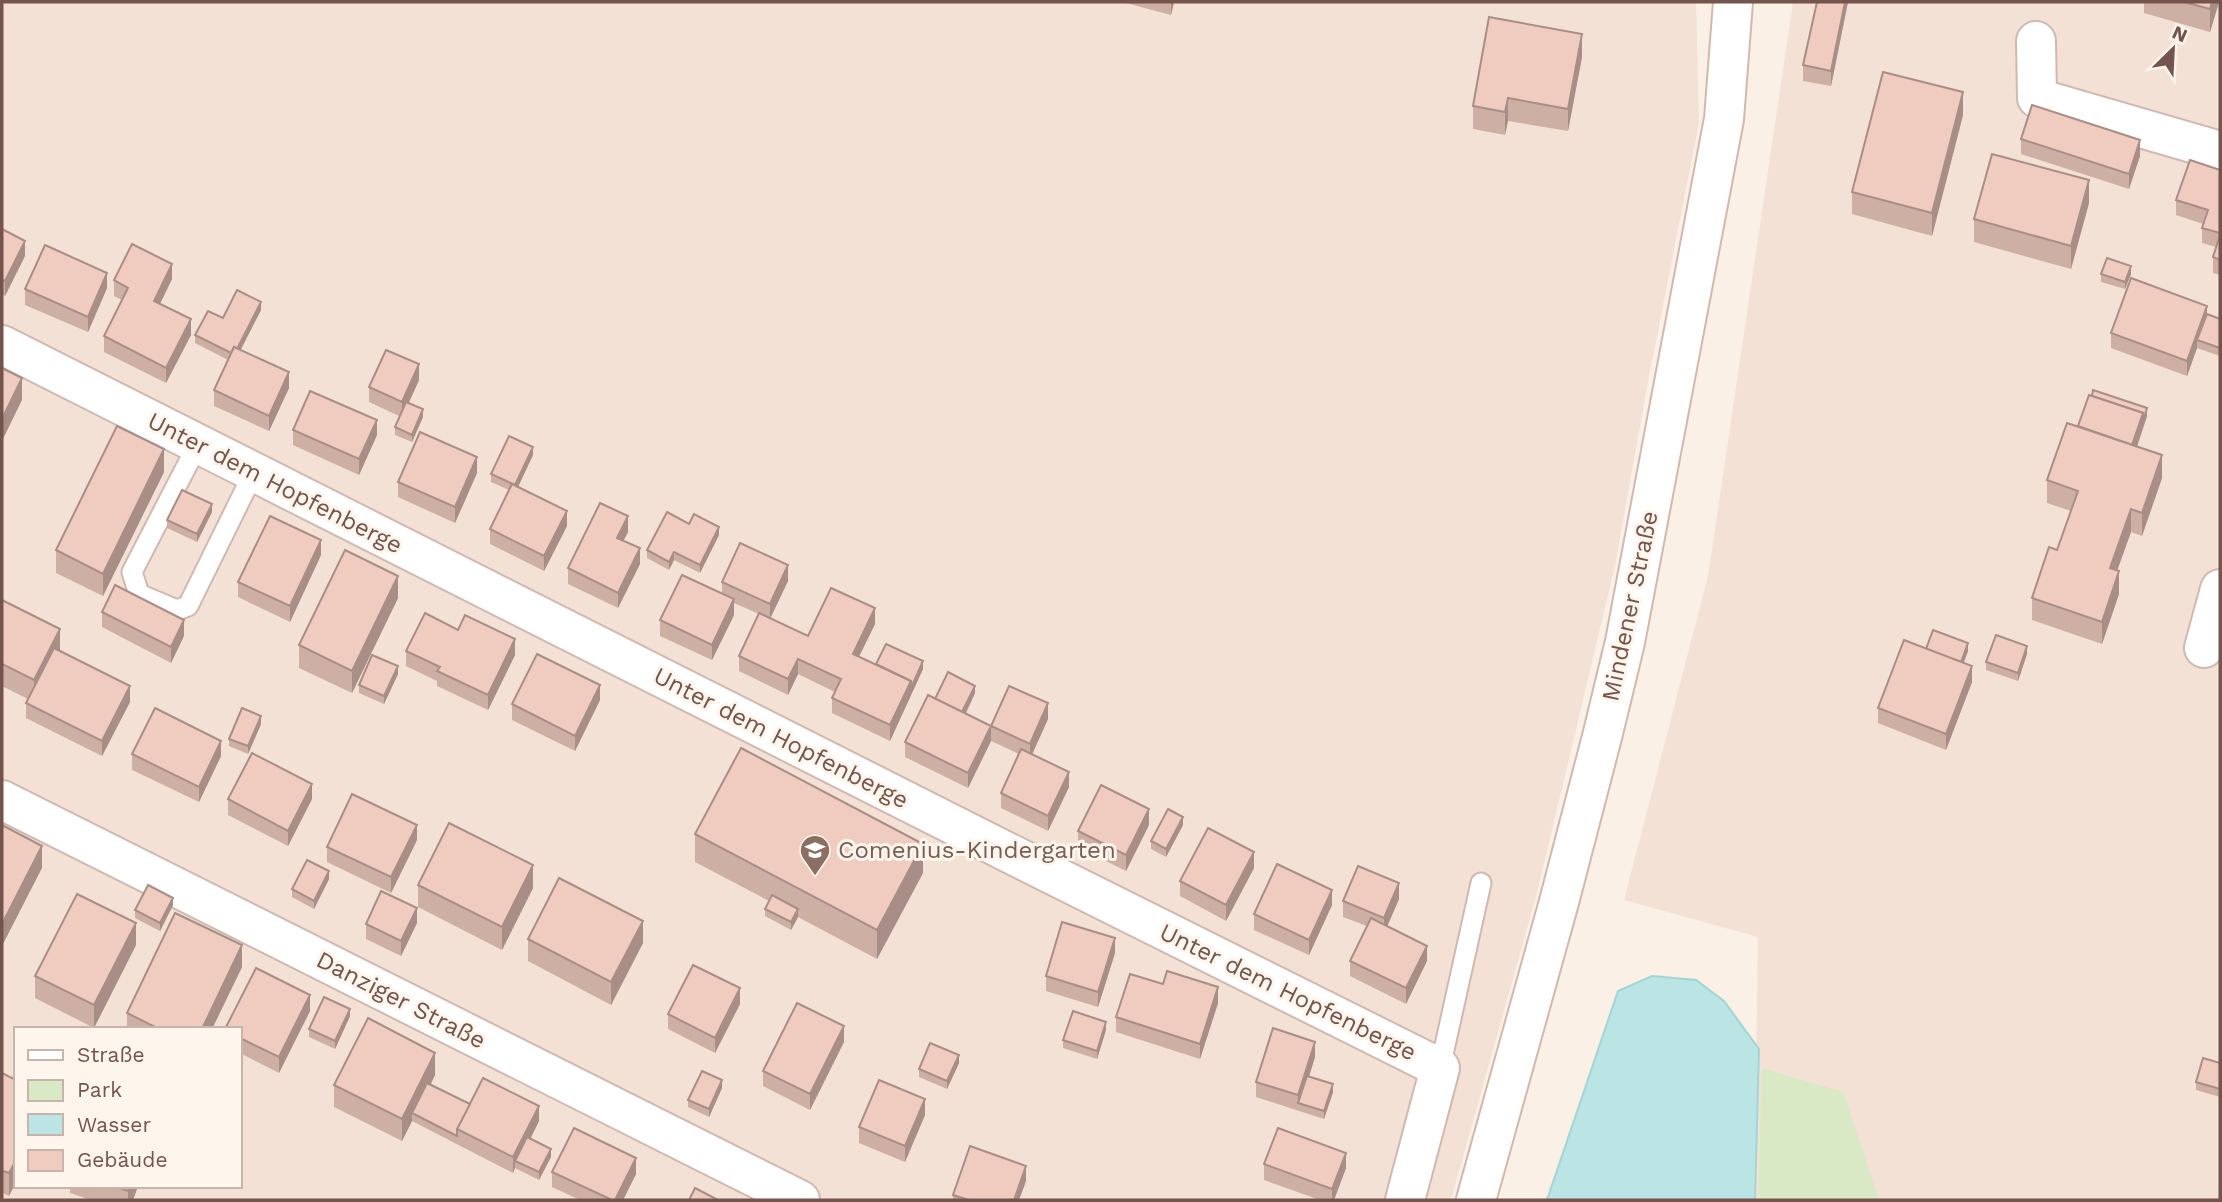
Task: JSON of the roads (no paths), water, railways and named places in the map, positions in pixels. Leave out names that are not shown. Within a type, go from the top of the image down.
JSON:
[{"type":"street","name":"Mindener Straße","points":[[1476,1200],[1559,902],[1625,642],[1724,119],[1733,2]]},
{"type":"street","points":[[2036,41],[2037,98],[2220,152]]},
{"type":"street","name":"Unter dem Hopfenberge","points":[[2,345],[1440,1068],[1405,1200]]},
{"type":"street","points":[[2204,648],[2220,589]]},
{"type":"street","name":"Danziger Straße","points":[[2,800],[800,1200]]},
{"type":"lane","points":[[198,444],[132,572],[139,594],[177,610],[188,606],[254,472]]},
{"type":"lane","points":[[1440,1068],[1481,883]]},
{"type":"water","points":[[1652,976],[1696,980],[1724,1001],[1759,1049],[1755,1200],[1547,1200],[1618,991]]},
{"type":"place","name":"Comenius-Kindergarten","points":[[815,877]]}]
